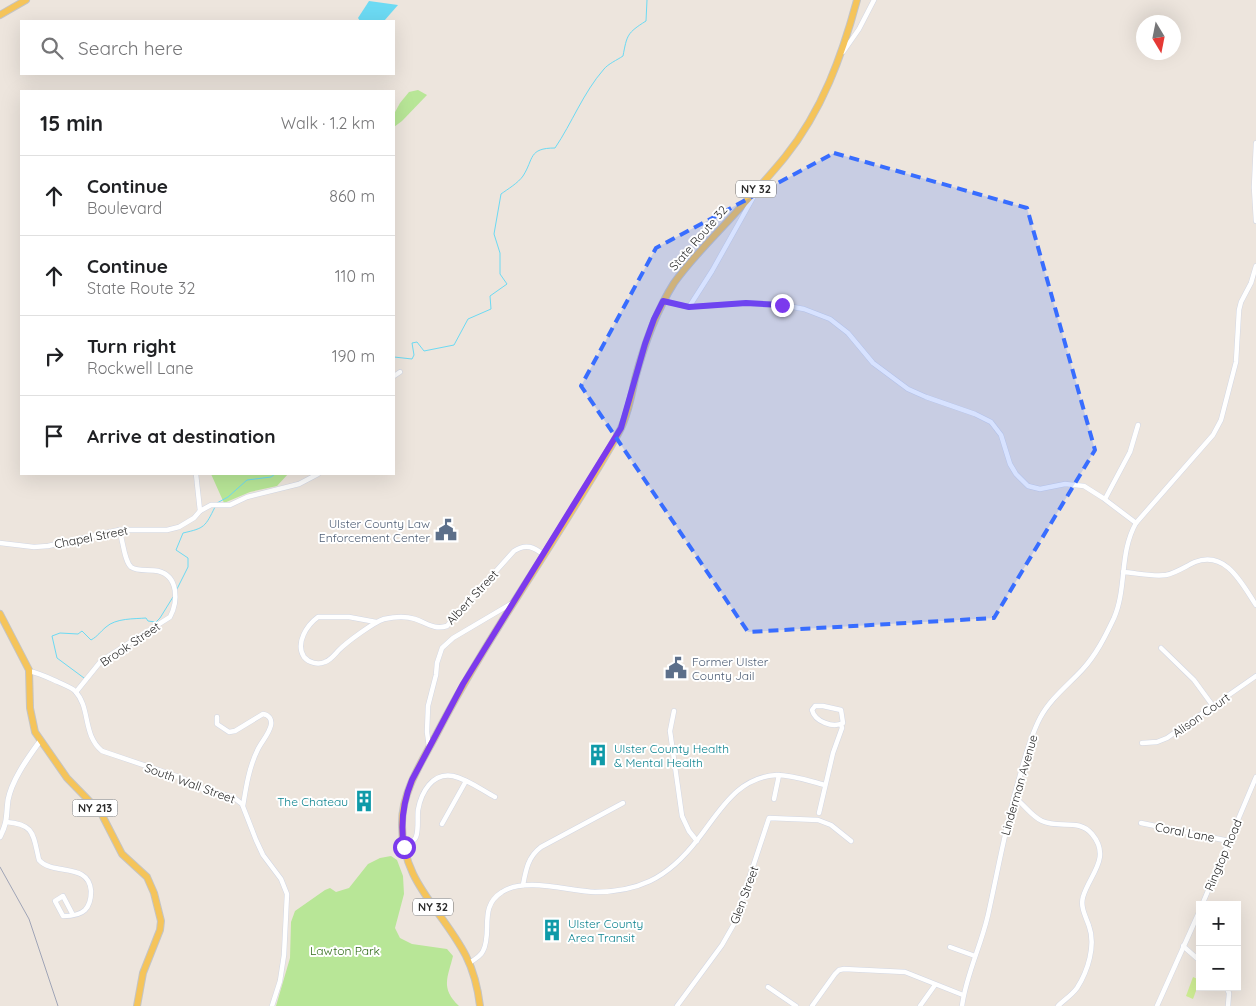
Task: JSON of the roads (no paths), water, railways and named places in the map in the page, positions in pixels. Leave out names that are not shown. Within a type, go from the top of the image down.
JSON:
[{"type":"main road","points":[[0,15],[26,0]]},
{"type":"main road","name":"State Route 32","points":[[544,555],[621,428],[654,319],[663,301],[692,260],[787,154],[802,134],[830,81],[841,55],[857,0]]},
{"type":"main road","name":"NY 32","points":[[480,1006],[478,990],[465,954],[418,884],[409,864],[404,847],[402,822],[406,795],[454,699],[544,555]]},
{"type":"main road","name":"NY 213","points":[[0,614],[29,671],[31,719],[35,732],[67,778],[101,813],[122,854],[146,877],[154,893],[161,921],[160,930],[143,973],[136,1006]]},
{"type":"street","points":[[841,55],[874,0]]},
{"type":"street","points":[[1256,143],[1254,187],[1256,221]]},
{"type":"street","points":[[689,307],[712,271],[759,186]]},
{"type":"street","name":"Linderman Avenue","points":[[962,1006],[963,995],[988,915],[1014,797],[1029,744],[1041,716],[1056,696],[1091,660],[1106,635],[1119,602],[1125,553],[1135,525],[1213,435],[1221,420],[1236,362],[1239,310],[1256,266]]},
{"type":"street","points":[[663,301],[689,307],[755,303],[804,309],[823,316],[838,324],[873,363],[908,389],[992,422],[1001,435],[1010,464],[1016,474],[1028,486],[1040,489],[1065,484],[1079,484],[1105,499],[1135,525]]},
{"type":"street","points":[[395,375],[400,372]]},
{"type":"street","points":[[1105,499],[1130,452],[1138,425]]},
{"type":"street","points":[[196,475],[200,511]]},
{"type":"street","name":"Chapel Street","points":[[0,543],[34,547],[48,546],[119,530],[167,530],[179,527],[211,505],[230,505],[247,497],[299,484],[317,475]]},
{"type":"street","name":"Brook Street","points":[[76,692],[101,661],[170,617],[174,609],[176,594],[172,582],[164,574],[157,571],[131,567],[126,560],[119,530]]},
{"type":"street","name":"Albert Street","points":[[376,622],[349,617],[318,617],[307,626],[303,636],[303,655],[312,662],[322,664],[332,658],[351,640],[376,622],[384,619],[409,618],[435,628],[447,626],[514,551],[525,546],[531,547],[544,555]]},
{"type":"street","points":[[1123,572],[1165,575],[1197,562],[1213,561],[1229,568],[1237,576],[1256,605]]},
{"type":"street","points":[[429,748],[427,732],[428,706],[442,648],[453,638],[515,602]]},
{"type":"street","points":[[1161,648],[1194,680],[1213,706]]},
{"type":"street","points":[[29,671],[36,672],[76,692]]},
{"type":"street","name":"Alison Court","points":[[1142,743],[1157,742],[1167,738],[1256,676]]},
{"type":"street","name":"South Wall Street","points":[[76,692],[84,707],[93,741],[102,751],[179,777],[205,790],[233,797],[243,806],[263,855],[281,879],[287,894],[284,955],[280,981],[272,1006]]},
{"type":"street","points":[[819,813],[844,718],[841,710],[824,706],[812,707],[814,717],[817,720],[837,725],[841,724]]},
{"type":"street","points":[[674,711],[670,731],[682,816],[688,831],[697,841]]},
{"type":"street","points":[[217,717],[217,724],[224,730],[231,732],[264,714],[270,717],[271,720],[271,725],[252,764],[243,806]]},
{"type":"street","points":[[0,837],[6,822],[8,800],[13,784],[40,741]]},
{"type":"street","points":[[774,799],[779,775]]},
{"type":"street","points":[[469,963],[483,951],[490,905],[494,898],[507,889],[523,885],[596,892],[621,890],[638,886],[659,876],[678,862],[697,841],[730,796],[746,784],[758,779],[779,775],[825,785]]},
{"type":"street","points":[[404,847],[417,836],[418,810],[421,798],[428,785],[438,777],[452,776],[495,796]]},
{"type":"street","name":"Ringtop Road","points":[[1204,901],[1256,777]]},
{"type":"street","points":[[442,824],[466,781]]},
{"type":"street","points":[[1014,797],[1041,821],[1074,824],[1087,829],[1097,841],[1100,851],[1096,870],[1082,900],[1091,932],[1089,961],[1078,987],[1058,1006]]},
{"type":"street","points":[[523,885],[530,858],[541,846],[623,803]]},
{"type":"street","name":"Glen Street","points":[[678,1006],[722,945],[734,924],[753,872],[769,818],[818,820],[831,825],[851,841]]},
{"type":"street","points":[[6,822],[18,823],[26,826],[31,831],[39,860],[42,863],[53,869],[75,871],[88,880],[90,886],[89,903],[86,910],[73,915],[64,916],[55,901],[63,896],[73,915]]},
{"type":"street","name":"Coral Lane","points":[[1141,823],[1229,841]]},
{"type":"street","points":[[1157,1006],[1196,918]]},
{"type":"street","points":[[1183,946],[1196,957]]},
{"type":"street","points":[[950,947],[975,956]]},
{"type":"street","points":[[812,1006],[835,974],[841,969],[905,972],[963,995]]},
{"type":"street","points":[[920,1006],[935,985]]},
{"type":"street","points":[[768,987],[796,1006]]},
{"type":"street","points":[[1228,991],[1228,1006]]},
{"type":"water","points":[[369,1],[398,5],[385,20],[359,20],[358,18]]},
{"type":"waterway","points":[[395,357],[412,359],[414,355],[412,343],[417,342],[424,351],[454,345],[468,319],[491,309],[490,296],[507,284],[500,274],[500,253],[494,234],[501,194],[521,179],[536,152],[555,148],[597,78],[606,67],[623,56],[629,35],[646,21],[647,0]]},
{"type":"waterway","points":[[217,503],[228,497],[247,480],[274,475]]},
{"type":"waterway","points":[[177,589],[188,567],[188,558],[176,550],[183,533],[204,526],[215,507]]},
{"type":"waterway","points":[[84,678],[57,658],[52,636],[60,633],[78,634],[82,631],[91,640],[110,624],[120,620],[146,618],[148,621],[156,622],[173,597]]},
{"type":"railway","points":[[0,867],[29,919],[58,1006]]},
{"type":"place","name":"Ulster County Law Enforcement Center","points":[[446,530]]},
{"type":"place","name":"Former Ulster County Jail","points":[[676,668]]},
{"type":"place","name":"Ulster County Health & Mental Health","points":[[598,755]]},
{"type":"place","name":"The Chateau","points":[[364,801]]},
{"type":"place","name":"Ulster County Area Transit","points":[[552,930]]},
{"type":"park label","name":"Lawton Park","points":[[345,950]]}]
